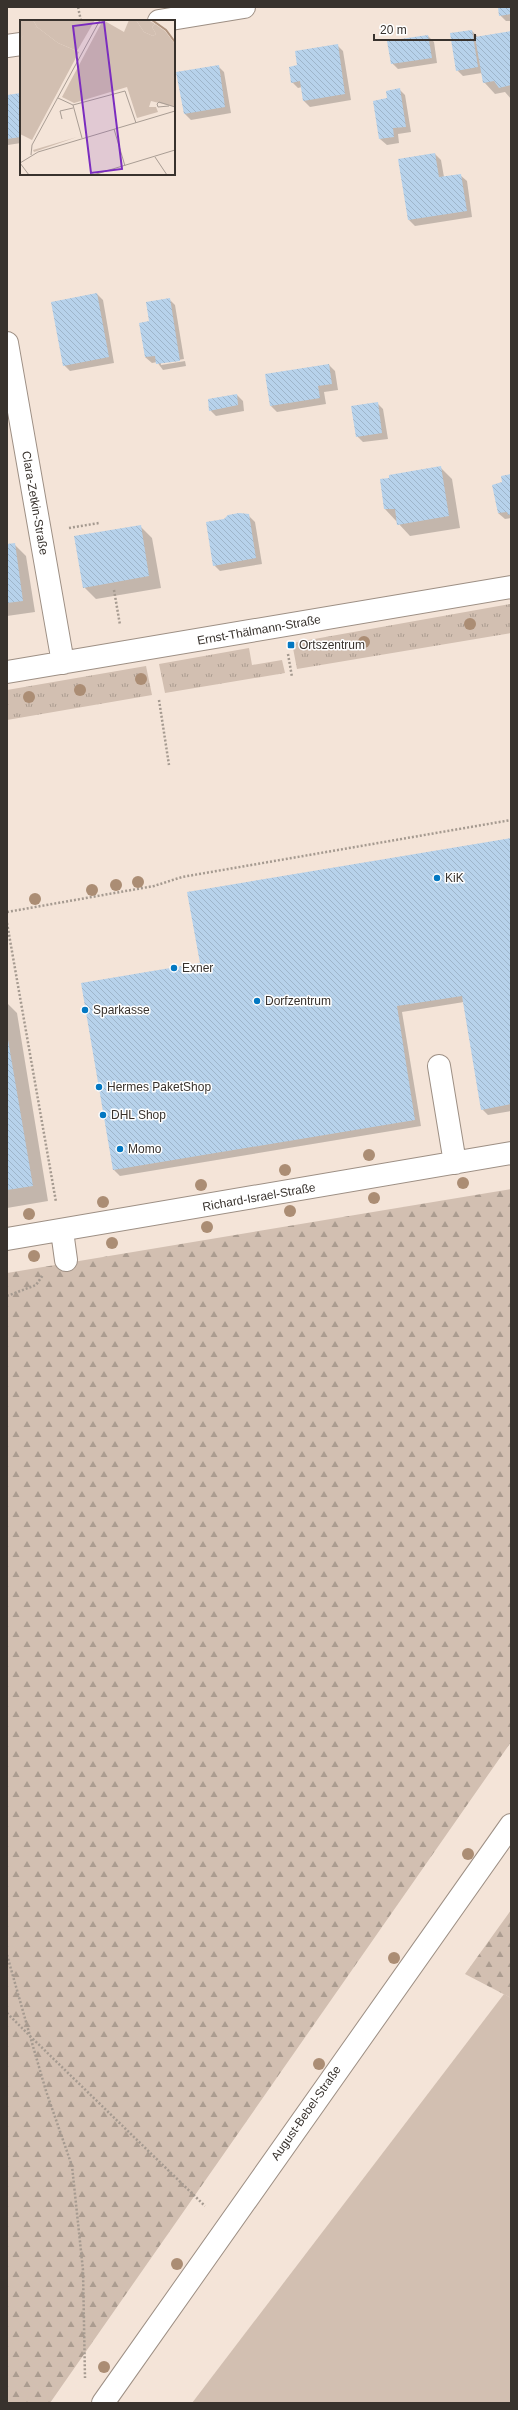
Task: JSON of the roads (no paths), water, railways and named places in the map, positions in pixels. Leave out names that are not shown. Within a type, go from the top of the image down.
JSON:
[{"type":"street","points":[[165,20],[244,7]]},
{"type":"street","points":[[7,46],[20,44]]},
{"type":"street","name":"Clara-Zetkin-Straße","points":[[7,343],[63,663]]},
{"type":"street","name":"Ernst-Thälmann-Straße","points":[[7,672],[511,587]]},
{"type":"street","points":[[439,1066],[455,1163]]},
{"type":"street","name":"Richard-Israel-Straße","points":[[7,1239],[62,1231],[511,1153]]},
{"type":"street","points":[[62,1231],[66,1260]]},
{"type":"street","name":"August-Bebel-Straße","points":[[103,2403],[511,1825]]},
{"type":"place","name":"Ortszentrum","points":[[291,645]]},
{"type":"place","name":"KiK","points":[[437,878]]},
{"type":"place","name":"Exner","points":[[174,968]]},
{"type":"place","name":"Dorfzentrum","points":[[257,1001]]},
{"type":"place","name":"Sparkasse","points":[[85,1010]]},
{"type":"place","name":"Hermes PaketShop","points":[[99,1087]]},
{"type":"place","name":"DHL Shop","points":[[103,1115]]},
{"type":"place","name":"Momo","points":[[120,1149]]}]
